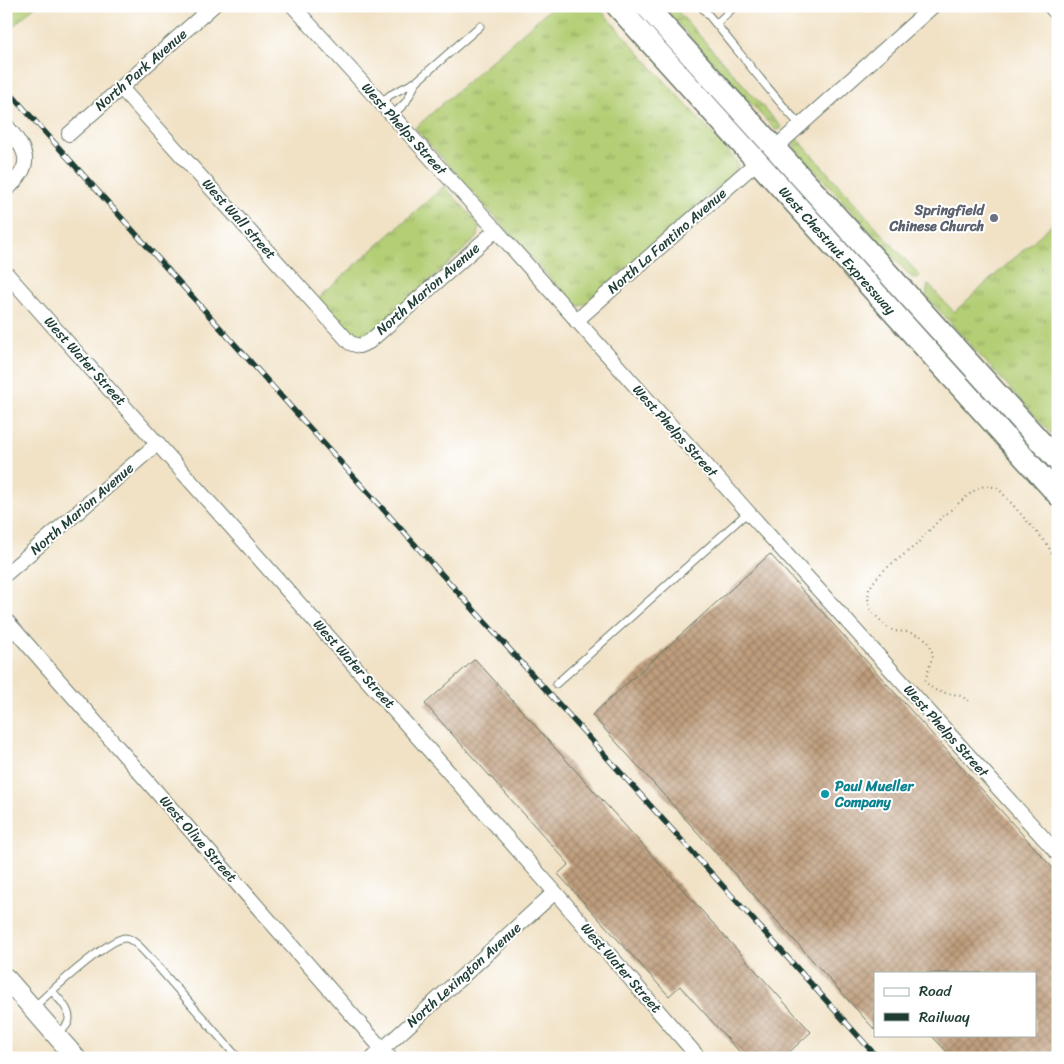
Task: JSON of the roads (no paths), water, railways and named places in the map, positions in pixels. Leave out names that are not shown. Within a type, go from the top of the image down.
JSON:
[{"type":"main road","name":"West Chestnut Expressway","points":[[617,6],[1058,495]]},
{"type":"main road","name":"West Chestnut Expressway","points":[[646,6],[1058,461]]},
{"type":"main road","points":[[6,978],[76,1058]]},
{"type":"street","name":"North Park Avenue","points":[[69,134],[213,6]]},
{"type":"street","name":"West Phelps Street","points":[[293,6],[1058,854]]},
{"type":"street","points":[[775,148],[933,6]]},
{"type":"street","points":[[1050,6],[1058,15]]},
{"type":"street","name":"West Wall street","points":[[121,88],[350,343],[359,346]]},
{"type":"street","points":[[6,125],[20,143],[25,161],[20,177],[6,190]]},
{"type":"street","name":"North La Fantino Avenue","points":[[576,321],[757,162]]},
{"type":"street","name":"North Marion Avenue","points":[[359,346],[368,342],[496,230]]},
{"type":"street","name":"West Water Street","points":[[6,273],[555,892],[699,1058]]},
{"type":"street","name":"North Marion Avenue","points":[[6,574],[158,443]]},
{"type":"street","name":"West Olive Street","points":[[6,620],[382,1055]]},
{"type":"street","name":"North Lexington Avenue","points":[[382,1055],[555,892]]},
{"type":"lane","points":[[701,6],[800,125]]},
{"type":"lane","points":[[716,24],[735,6]]},
{"type":"lane","points":[[382,103],[390,95],[417,81],[480,26]]},
{"type":"lane","points":[[392,116],[406,102],[417,81]]},
{"type":"lane","points":[[556,684],[748,512]]},
{"type":"lane","points":[[32,1008],[72,973],[106,947],[121,939],[128,938],[138,945],[184,994],[238,1058]]},
{"type":"lane","points":[[52,991],[69,1014],[68,1022],[57,1036]]},
{"type":"railway","points":[[6,88],[878,1058]]},
{"type":"place","name":"Springfield Chinese Church","points":[[994,218]]},
{"type":"place","name":"Paul Mueller Company","points":[[825,794]]}]
